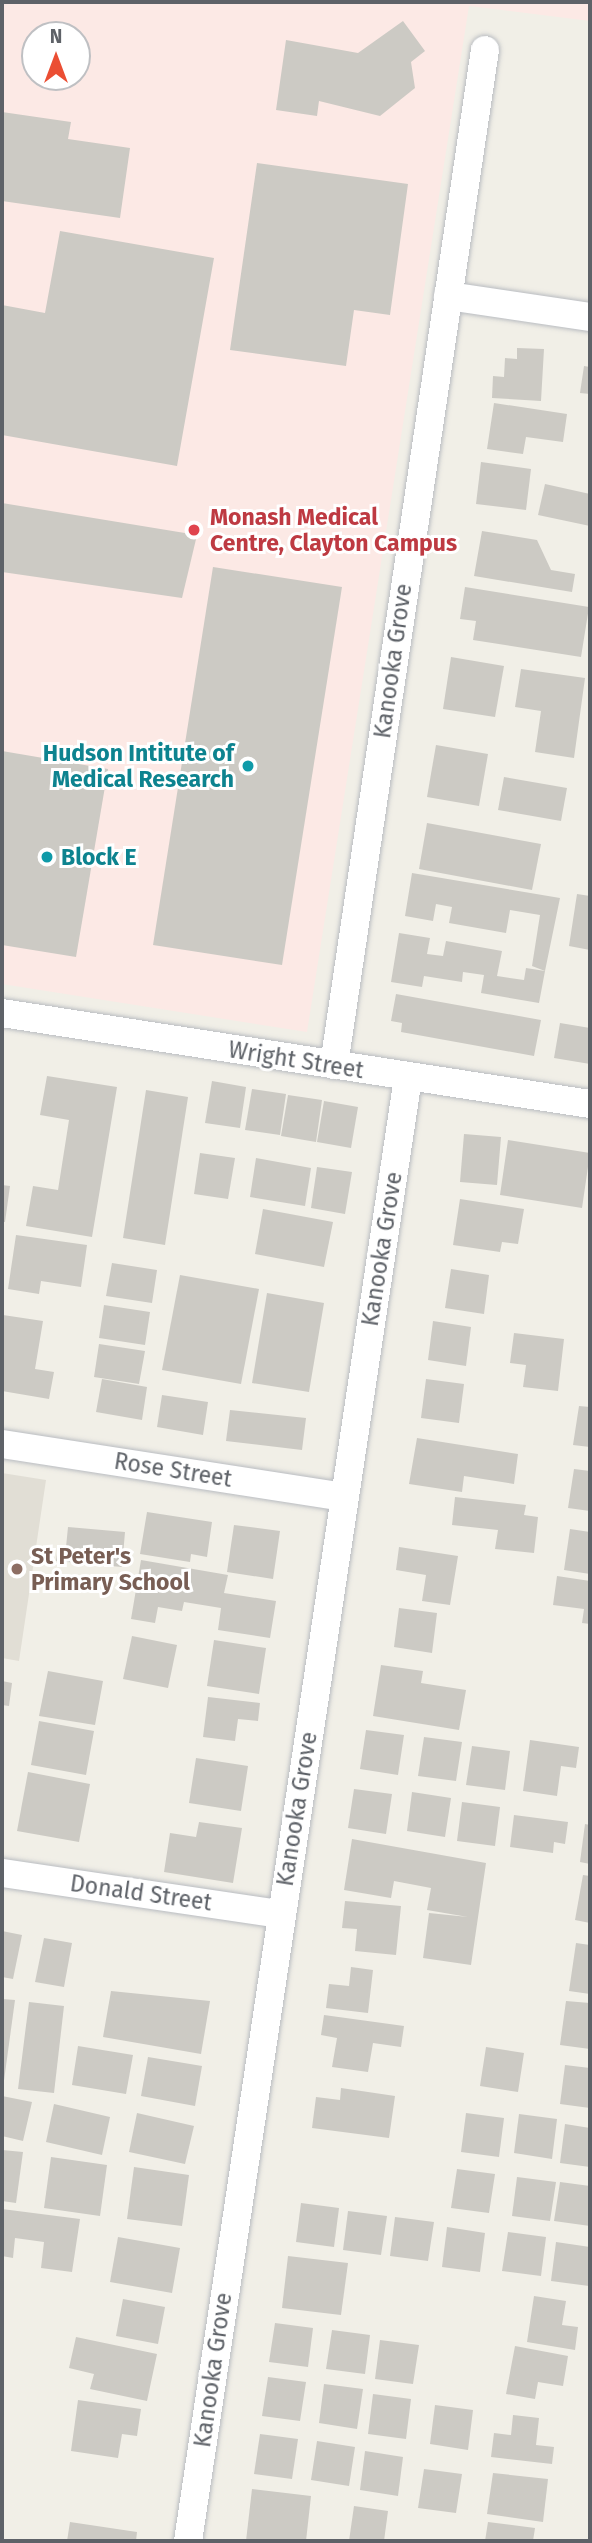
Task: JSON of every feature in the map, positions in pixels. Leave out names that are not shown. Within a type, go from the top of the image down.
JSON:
[{"type":"street","name":"Kanooka Grove","points":[[334,1065],[485,50]]},
{"type":"street","points":[[448,296],[590,317]]},
{"type":"street","name":"Wright Street","points":[[2,1013],[408,1078],[590,1104]]},
{"type":"street","name":"Kanooka Grove","points":[[188,2541],[408,1078]]},
{"type":"street","name":"Rose Street","points":[[2,1444],[344,1497]]},
{"type":"street","name":"Donald Street","points":[[2,1873],[281,1914]]},
{"type":"shaded area","name":"Monash Medical Centre, Clayton Campus","points":[[2,2],[590,2],[590,21],[469,6],[307,1032],[2,984]]},
{"type":"shaded area","name":"St Peter's Primary School","points":[[2,1473],[46,1480],[19,1661],[2,1658]]},
{"type":"building","points":[[403,21],[425,51],[411,62],[415,88],[380,116],[319,101],[317,116],[276,110],[286,40],[358,53]]},
{"type":"building","points":[[2,112],[71,122],[68,139],[130,148],[120,218],[2,201]]},
{"type":"building","points":[[257,163],[408,184],[390,315],[354,310],[346,366],[230,350]]},
{"type":"building","points":[[60,231],[214,258],[177,466],[2,435],[2,305],[45,313]]},
{"type":"building","points":[[517,348],[544,349],[541,401],[492,398],[493,376],[504,377],[505,358],[517,359]]},
{"type":"building","points":[[584,366],[590,367],[590,394],[580,393]]},
{"type":"building","points":[[494,403],[567,414],[563,442],[526,437],[523,454],[487,449]]},
{"type":"building","points":[[481,462],[531,469],[526,510],[476,504]]},
{"type":"building","points":[[545,484],[590,494],[590,526],[538,515]]},
{"type":"building","points":[[2,503],[197,535],[182,598],[2,572]]},
{"type":"building","points":[[482,531],[537,540],[551,570],[575,574],[572,592],[474,576]]},
{"type":"building","name":"Hudson Intitute of Medical Research","points":[[213,567],[342,587],[282,965],[153,945]]},
{"type":"building","points":[[465,587],[589,607],[581,657],[473,640],[476,621],[460,619]]},
{"type":"building","points":[[451,657],[504,666],[495,717],[443,709]]},
{"type":"building","points":[[521,669],[585,678],[574,758],[535,752],[541,711],[515,707]]},
{"type":"building","points":[[436,745],[488,754],[479,806],[427,797]]},
{"type":"building","name":"Block E","points":[[2,751],[108,769],[76,957],[2,945]]},
{"type":"building","points":[[504,777],[567,788],[561,821],[498,810]]},
{"type":"building","points":[[427,823],[541,844],[532,890],[419,869]]},
{"type":"building","points":[[412,873],[560,898],[545,971],[532,966],[540,915],[510,910],[506,933],[449,923],[452,907],[436,904],[433,921],[405,916]]},
{"type":"building","points":[[577,894],[590,896],[590,950],[569,946]]},
{"type":"building","points":[[399,933],[430,938],[427,954],[443,956],[446,941],[502,951],[497,976],[524,980],[526,968],[545,971],[539,1003],[481,993],[484,975],[463,972],[462,982],[424,976],[422,987],[391,982]]},
{"type":"building","points":[[396,994],[541,1020],[534,1056],[401,1032],[402,1023],[391,1021]]},
{"type":"building","points":[[560,1023],[590,1028],[590,1064],[554,1058]]},
{"type":"building","points":[[47,1076],[117,1087],[92,1237],[26,1226],[33,1186],[58,1190],[69,1120],[40,1115]]},
{"type":"building","points":[[212,1081],[246,1087],[240,1128],[205,1123]]},
{"type":"building","points":[[252,1089],[286,1094],[280,1135],[245,1130]]},
{"type":"building","points":[[146,1090],[188,1097],[165,1245],[123,1238]]},
{"type":"building","points":[[288,1095],[322,1100],[316,1142],[281,1136]]},
{"type":"building","points":[[324,1101],[358,1107],[351,1148],[317,1142]]},
{"type":"building","points":[[464,1134],[501,1137],[497,1185],[460,1182]]},
{"type":"building","points":[[508,1140],[590,1153],[582,1208],[500,1195]]},
{"type":"building","points":[[200,1153],[235,1158],[228,1199],[194,1194]]},
{"type":"building","points":[[256,1158],[311,1168],[305,1206],[250,1197]]},
{"type":"building","points":[[317,1167],[352,1172],[345,1214],[311,1208]]},
{"type":"building","points":[[2,1185],[10,1186],[5,1222],[2,1222]]},
{"type":"building","points":[[460,1199],[524,1209],[518,1244],[502,1242],[500,1252],[453,1245]]},
{"type":"building","points":[[263,1209],[333,1222],[324,1267],[255,1254]]},
{"type":"building","points":[[16,1235],[87,1245],[81,1287],[41,1281],[39,1294],[8,1289]]},
{"type":"building","points":[[112,1263],[157,1270],[152,1303],[106,1296]]},
{"type":"building","points":[[451,1269],[489,1275],[484,1314],[445,1308]]},
{"type":"building","points":[[180,1275],[259,1289],[241,1384],[162,1370]]},
{"type":"building","points":[[267,1293],[324,1303],[309,1392],[252,1383]]},
{"type":"building","points":[[104,1305],[150,1312],[145,1345],[99,1338]]},
{"type":"building","points":[[3,1315],[43,1321],[35,1369],[54,1372],[49,1399],[2,1391]]},
{"type":"building","points":[[433,1321],[471,1327],[466,1366],[428,1360]]},
{"type":"building","points":[[514,1333],[564,1339],[558,1391],[523,1387],[526,1365],[510,1363]]},
{"type":"building","points":[[99,1344],[145,1351],[139,1384],[94,1377]]},
{"type":"building","points":[[102,1379],[147,1387],[142,1420],[96,1412]]},
{"type":"building","points":[[426,1379],[464,1384],[459,1423],[421,1418]]},
{"type":"building","points":[[162,1395],[208,1402],[203,1435],[157,1427]]},
{"type":"building","points":[[579,1406],[590,1407],[590,1447],[573,1445]]},
{"type":"building","points":[[230,1410],[306,1418],[302,1450],[226,1441]]},
{"type":"building","points":[[417,1438],[518,1454],[514,1484],[464,1476],[462,1492],[409,1484]]},
{"type":"building","points":[[574,1469],[590,1471],[590,1511],[568,1508]]},
{"type":"building","points":[[455,1497],[526,1505],[524,1515],[538,1517],[534,1553],[495,1549],[498,1530],[452,1525]]},
{"type":"building","points":[[147,1512],[212,1522],[207,1557],[191,1554],[190,1562],[140,1554]]},
{"type":"building","points":[[234,1525],[280,1531],[273,1579],[227,1572]]},
{"type":"building","points":[[68,1527],[125,1532],[122,1567],[56,1561],[58,1547],[66,1547]]},
{"type":"building","points":[[570,1529],[590,1532],[590,1574],[564,1570]]},
{"type":"building","points":[[399,1547],[458,1556],[450,1605],[422,1601],[426,1575],[396,1570]]},
{"type":"building","points":[[141,1560],[228,1575],[224,1593],[276,1601],[270,1638],[218,1630],[221,1608],[184,1602],[182,1611],[158,1607],[155,1623],[131,1619]]},
{"type":"building","points":[[557,1576],[590,1581],[590,1624],[582,1623],[584,1609],[553,1605]]},
{"type":"building","points":[[399,1608],[437,1613],[432,1653],[394,1647]]},
{"type":"building","points":[[132,1636],[177,1645],[168,1688],[123,1679]]},
{"type":"building","points":[[214,1640],[266,1648],[259,1694],[207,1686]]},
{"type":"building","points":[[381,1665],[423,1671],[421,1683],[466,1690],[459,1730],[373,1716]]},
{"type":"building","points":[[48,1671],[103,1681],[95,1725],[39,1716]]},
{"type":"building","points":[[2,1681],[12,1683],[9,1706],[2,1705]]},
{"type":"building","points":[[208,1697],[260,1703],[258,1721],[238,1719],[235,1741],[203,1737]]},
{"type":"building","points":[[39,1721],[94,1731],[86,1775],[31,1765]]},
{"type":"building","points":[[366,1730],[404,1735],[398,1775],[360,1769]]},
{"type":"building","points":[[424,1737],[462,1742],[456,1781],[418,1776]]},
{"type":"building","points":[[530,1740],[579,1747],[576,1768],[561,1766],[557,1796],[523,1791]]},
{"type":"building","points":[[472,1746],[510,1751],[505,1790],[466,1785]]},
{"type":"building","points":[[196,1758],[248,1766],[241,1811],[189,1803]]},
{"type":"building","points":[[28,1772],[90,1784],[79,1842],[17,1831]]},
{"type":"building","points":[[354,1789],[392,1794],[386,1834],[348,1828]]},
{"type":"building","points":[[412,1792],[451,1798],[445,1837],[407,1831]]},
{"type":"building","points":[[462,1802],[500,1807],[495,1846],[457,1841]]},
{"type":"building","points":[[514,1815],[568,1822],[565,1844],[554,1842],[553,1853],[510,1847]]},
{"type":"building","points":[[199,1822],[242,1828],[233,1883],[164,1872],[170,1833],[196,1837]]},
{"type":"building","points":[[585,1824],[590,1825],[590,1864],[580,1862]]},
{"type":"building","points":[[352,1839],[486,1863],[471,1965],[423,1958],[429,1913],[468,1917],[427,1910],[431,1888],[394,1881],[391,1898],[344,1890]]},
{"type":"building","points":[[583,1875],[590,1876],[590,1923],[575,1920]]},
{"type":"building","points":[[345,1901],[401,1906],[396,1955],[355,1951],[357,1929],[342,1928]]},
{"type":"building","points":[[2,1931],[22,1935],[13,1979],[2,1977]]},
{"type":"building","points":[[44,1938],[72,1943],[64,1987],[35,1982]]},
{"type":"building","points":[[576,1943],[590,1945],[590,1994],[569,1991]]},
{"type":"building","points":[[351,1967],[373,1970],[368,2013],[326,2008],[329,1984],[349,1986]]},
{"type":"building","points":[[111,1991],[210,2001],[201,2054],[103,2037]]},
{"type":"building","points":[[2,1999],[15,2000],[3,2088],[2,2088]]},
{"type":"building","points":[[566,2001],[590,2003],[590,2049],[560,2045]]},
{"type":"building","points":[[29,2002],[64,2006],[54,2093],[18,2089]]},
{"type":"building","points":[[324,2015],[404,2026],[401,2047],[373,2043],[368,2072],[332,2067],[337,2038],[321,2035]]},
{"type":"building","points":[[78,2046],[133,2055],[126,2094],[72,2085]]},
{"type":"building","points":[[486,2047],[524,2053],[518,2092],[480,2086]]},
{"type":"building","points":[[148,2057],[202,2066],[195,2106],[141,2096]]},
{"type":"building","points":[[565,2065],[590,2068],[590,2108],[560,2104]]},
{"type":"building","points":[[341,2088],[395,2096],[389,2138],[312,2128],[316,2097],[340,2100]]},
{"type":"building","points":[[2,2096],[32,2102],[23,2141],[2,2136]]},
{"type":"building","points":[[54,2104],[110,2117],[102,2155],[46,2142]]},
{"type":"building","points":[[137,2113],[194,2126],[185,2164],[129,2152]]},
{"type":"building","points":[[466,2113],[504,2118],[499,2157],[461,2152]]},
{"type":"building","points":[[519,2114],[557,2119],[552,2159],[514,2153]]},
{"type":"building","points":[[565,2124],[590,2128],[590,2167],[560,2163]]},
{"type":"building","points":[[2,2150],[23,2152],[16,2203],[2,2201]]},
{"type":"building","points":[[51,2157],[107,2165],[100,2216],[44,2208]]},
{"type":"building","points":[[134,2167],[189,2175],[182,2226],[127,2219]]},
{"type":"building","points":[[457,2169],[495,2174],[489,2213],[451,2208]]},
{"type":"building","points":[[517,2177],[556,2182],[550,2221],[512,2216]]},
{"type":"building","points":[[560,2182],[590,2186],[590,2226],[554,2221]]},
{"type":"building","points":[[301,2203],[339,2208],[334,2247],[296,2242]]},
{"type":"building","points":[[2,2209],[80,2219],[72,2272],[41,2268],[44,2242],[15,2238],[13,2258],[2,2256]]},
{"type":"building","points":[[348,2211],[387,2216],[381,2255],[343,2250]]},
{"type":"building","points":[[395,2217],[434,2222],[428,2261],[390,2256]]},
{"type":"building","points":[[447,2227],[485,2233],[480,2272],[442,2267]]},
{"type":"building","points":[[508,2232],[546,2237],[541,2276],[502,2271]]},
{"type":"building","points":[[118,2237],[180,2248],[172,2293],[110,2282]]},
{"type":"building","points":[[556,2242],[590,2247],[589,2286],[551,2281]]},
{"type":"building","points":[[288,2256],[348,2263],[341,2315],[282,2308]]},
{"type":"building","points":[[534,2296],[566,2301],[562,2325],[578,2327],[575,2350],[527,2342]]},
{"type":"building","points":[[123,2299],[165,2307],[158,2344],[116,2336]]},
{"type":"building","points":[[275,2323],[313,2328],[308,2367],[269,2362]]},
{"type":"building","points":[[332,2330],[370,2335],[365,2374],[326,2369]]},
{"type":"building","points":[[76,2337],[157,2354],[147,2401],[90,2389],[94,2374],[69,2368]]},
{"type":"building","points":[[380,2340],[419,2345],[413,2384],[375,2379]]},
{"type":"building","points":[[515,2346],[568,2356],[563,2386],[538,2382],[535,2399],[506,2394]]},
{"type":"building","points":[[268,2377],[306,2382],[300,2421],[262,2416]]},
{"type":"building","points":[[324,2384],[363,2389],[357,2429],[319,2423]]},
{"type":"building","points":[[373,2394],[411,2399],[406,2439],[368,2434]]},
{"type":"building","points":[[78,2400],[141,2409],[137,2436],[122,2434],[118,2458],[71,2451]]},
{"type":"building","points":[[435,2405],[473,2410],[468,2450],[430,2444]]},
{"type":"building","points":[[513,2415],[539,2418],[536,2445],[554,2447],[552,2464],[491,2457],[494,2433],[511,2435]]},
{"type":"building","points":[[260,2434],[298,2439],[292,2479],[254,2474]]},
{"type":"building","points":[[317,2441],[355,2447],[349,2486],[311,2480]]},
{"type":"building","points":[[365,2451],[403,2457],[398,2496],[360,2490]]},
{"type":"building","points":[[424,2469],[462,2474],[456,2513],[418,2508]]},
{"type":"building","points":[[493,2473],[548,2479],[543,2522],[487,2514]]},
{"type":"building","points":[[252,2489],[311,2496],[306,2541],[246,2541]]},
{"type":"building","points":[[354,2506],[388,2511],[384,2541],[349,2541]]},
{"type":"building","points":[[70,2522],[137,2532],[136,2541],[67,2541]]},
{"type":"building","points":[[488,2522],[535,2528],[533,2541],[485,2541]]},
{"type":"place","name":"Monash Medical Centre, Clayton Campus","points":[[194,530]]},
{"type":"place","name":"Hudson Intitute of Medical Research","points":[[248,766]]},
{"type":"place","name":"Block E","points":[[47,857]]},
{"type":"place","name":"St Peter's Primary School","points":[[17,1569]]}]
